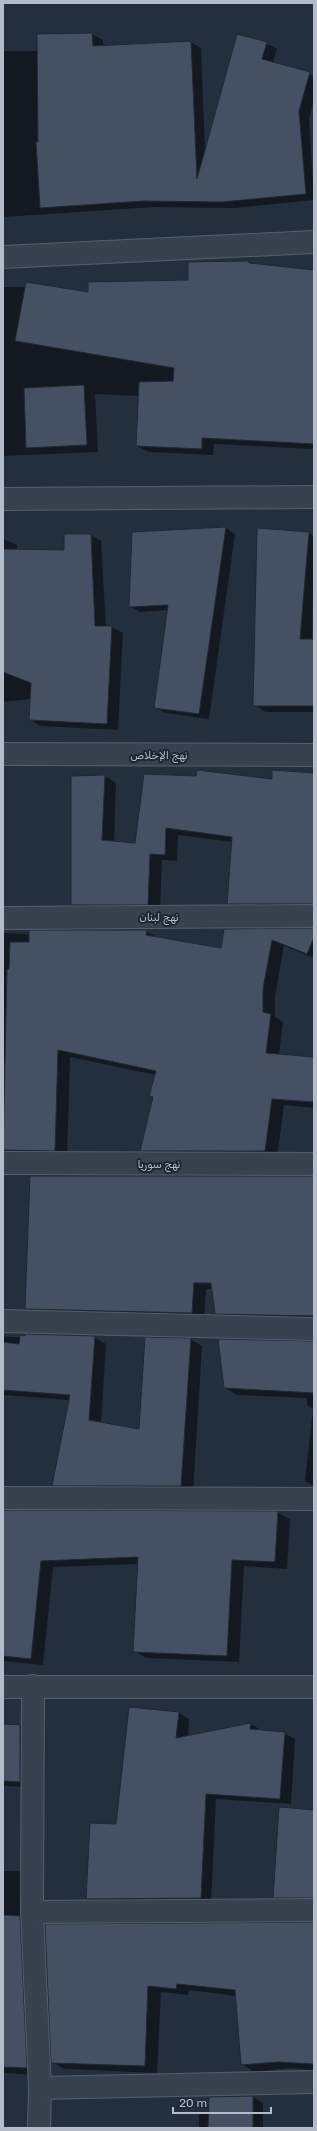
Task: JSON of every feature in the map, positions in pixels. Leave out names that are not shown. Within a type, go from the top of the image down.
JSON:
[{"type":"street","points":[[3,257],[314,242]]},
{"type":"street","points":[[3,499],[314,496]]},
{"type":"street","name":"نهج الإخلاص","points":[[3,754],[314,755]]},
{"type":"street","name":"نهج لبنان","points":[[3,918],[314,916]]},
{"type":"street","name":"نهج سوريا","points":[[3,1163],[314,1164]]},
{"type":"street","points":[[3,1321],[314,1328]]},
{"type":"street","points":[[3,1498],[314,1499]]},
{"type":"street","points":[[33,1686],[32,1912],[40,2088],[39,2128]]},
{"type":"street","points":[[3,1687],[314,1687]]},
{"type":"street","points":[[32,1912],[314,1910]]},
{"type":"street","points":[[40,2088],[314,2082]]},
{"type":"building","points":[[92,33],[93,46],[191,41],[197,179],[237,34],[267,42],[262,59],[310,72],[299,111],[306,194],[222,202],[143,201],[40,208],[36,142],[38,142],[37,34]]},
{"type":"building","points":[[249,261],[249,263],[314,270],[314,444],[202,438],[202,449],[136,446],[139,382],[173,381],[174,368],[15,341],[26,282],[88,292],[88,282],[188,280],[188,262]]},
{"type":"building","points":[[84,385],[87,445],[26,448],[24,388]]},
{"type":"building","points":[[226,527],[199,714],[154,708],[168,605],[129,607],[132,532]]},
{"type":"building","points":[[257,528],[309,532],[300,639],[314,639],[314,706],[253,706]]},
{"type":"building","points":[[64,534],[91,534],[95,626],[112,626],[107,724],[29,720],[31,683],[3,672],[3,549],[64,550]]},
{"type":"building","points":[[197,770],[272,779],[272,770],[314,773],[314,904],[227,904],[232,837],[166,828],[165,855],[150,854],[148,905],[71,905],[71,776],[105,775],[102,840],[135,843],[144,774],[196,776]]},
{"type":"building","points":[[314,928],[314,937],[307,954],[272,940],[263,989],[263,1012],[271,1014],[266,1053],[314,1057],[314,1102],[272,1099],[265,1151],[140,1151],[153,1097],[149,1096],[156,1071],[58,1050],[55,1151],[3,1150],[7,969],[9,969],[10,942],[29,942],[29,930],[147,930],[146,935],[221,948],[224,929]]},
{"type":"building","points":[[30,1176],[314,1176],[314,1316],[215,1314],[211,1283],[194,1283],[192,1313],[25,1309]]},
{"type":"building","points":[[25,1334],[95,1336],[89,1420],[139,1429],[145,1337],[191,1338],[181,1486],[52,1486],[70,1395],[3,1390],[3,1342],[19,1344],[20,1335],[25,1336]]},
{"type":"building","points":[[218,1339],[314,1341],[314,1393],[224,1388]]},
{"type":"building","points":[[3,1510],[278,1511],[275,1562],[232,1560],[227,1656],[133,1652],[138,1557],[41,1561],[31,1659],[3,1656]]},
{"type":"building","points":[[129,1707],[179,1712],[176,1738],[251,1723],[250,1729],[285,1732],[280,1799],[206,1794],[201,1898],[86,1899],[90,1823],[116,1824]]},
{"type":"building","points":[[3,1724],[20,1725],[20,1782],[3,1781]]},
{"type":"building","points":[[279,1807],[314,1810],[314,1898],[273,1898]]},
{"type":"building","points":[[3,1915],[20,1916],[27,2068],[3,2067]]},
{"type":"building","points":[[314,1922],[314,2064],[278,2062],[241,2065],[235,1990],[177,1984],[176,1989],[148,1986],[145,2066],[51,2063],[45,1924]]},
{"type":"building","points":[[253,2096],[253,2128],[208,2128],[209,2097]]}]
